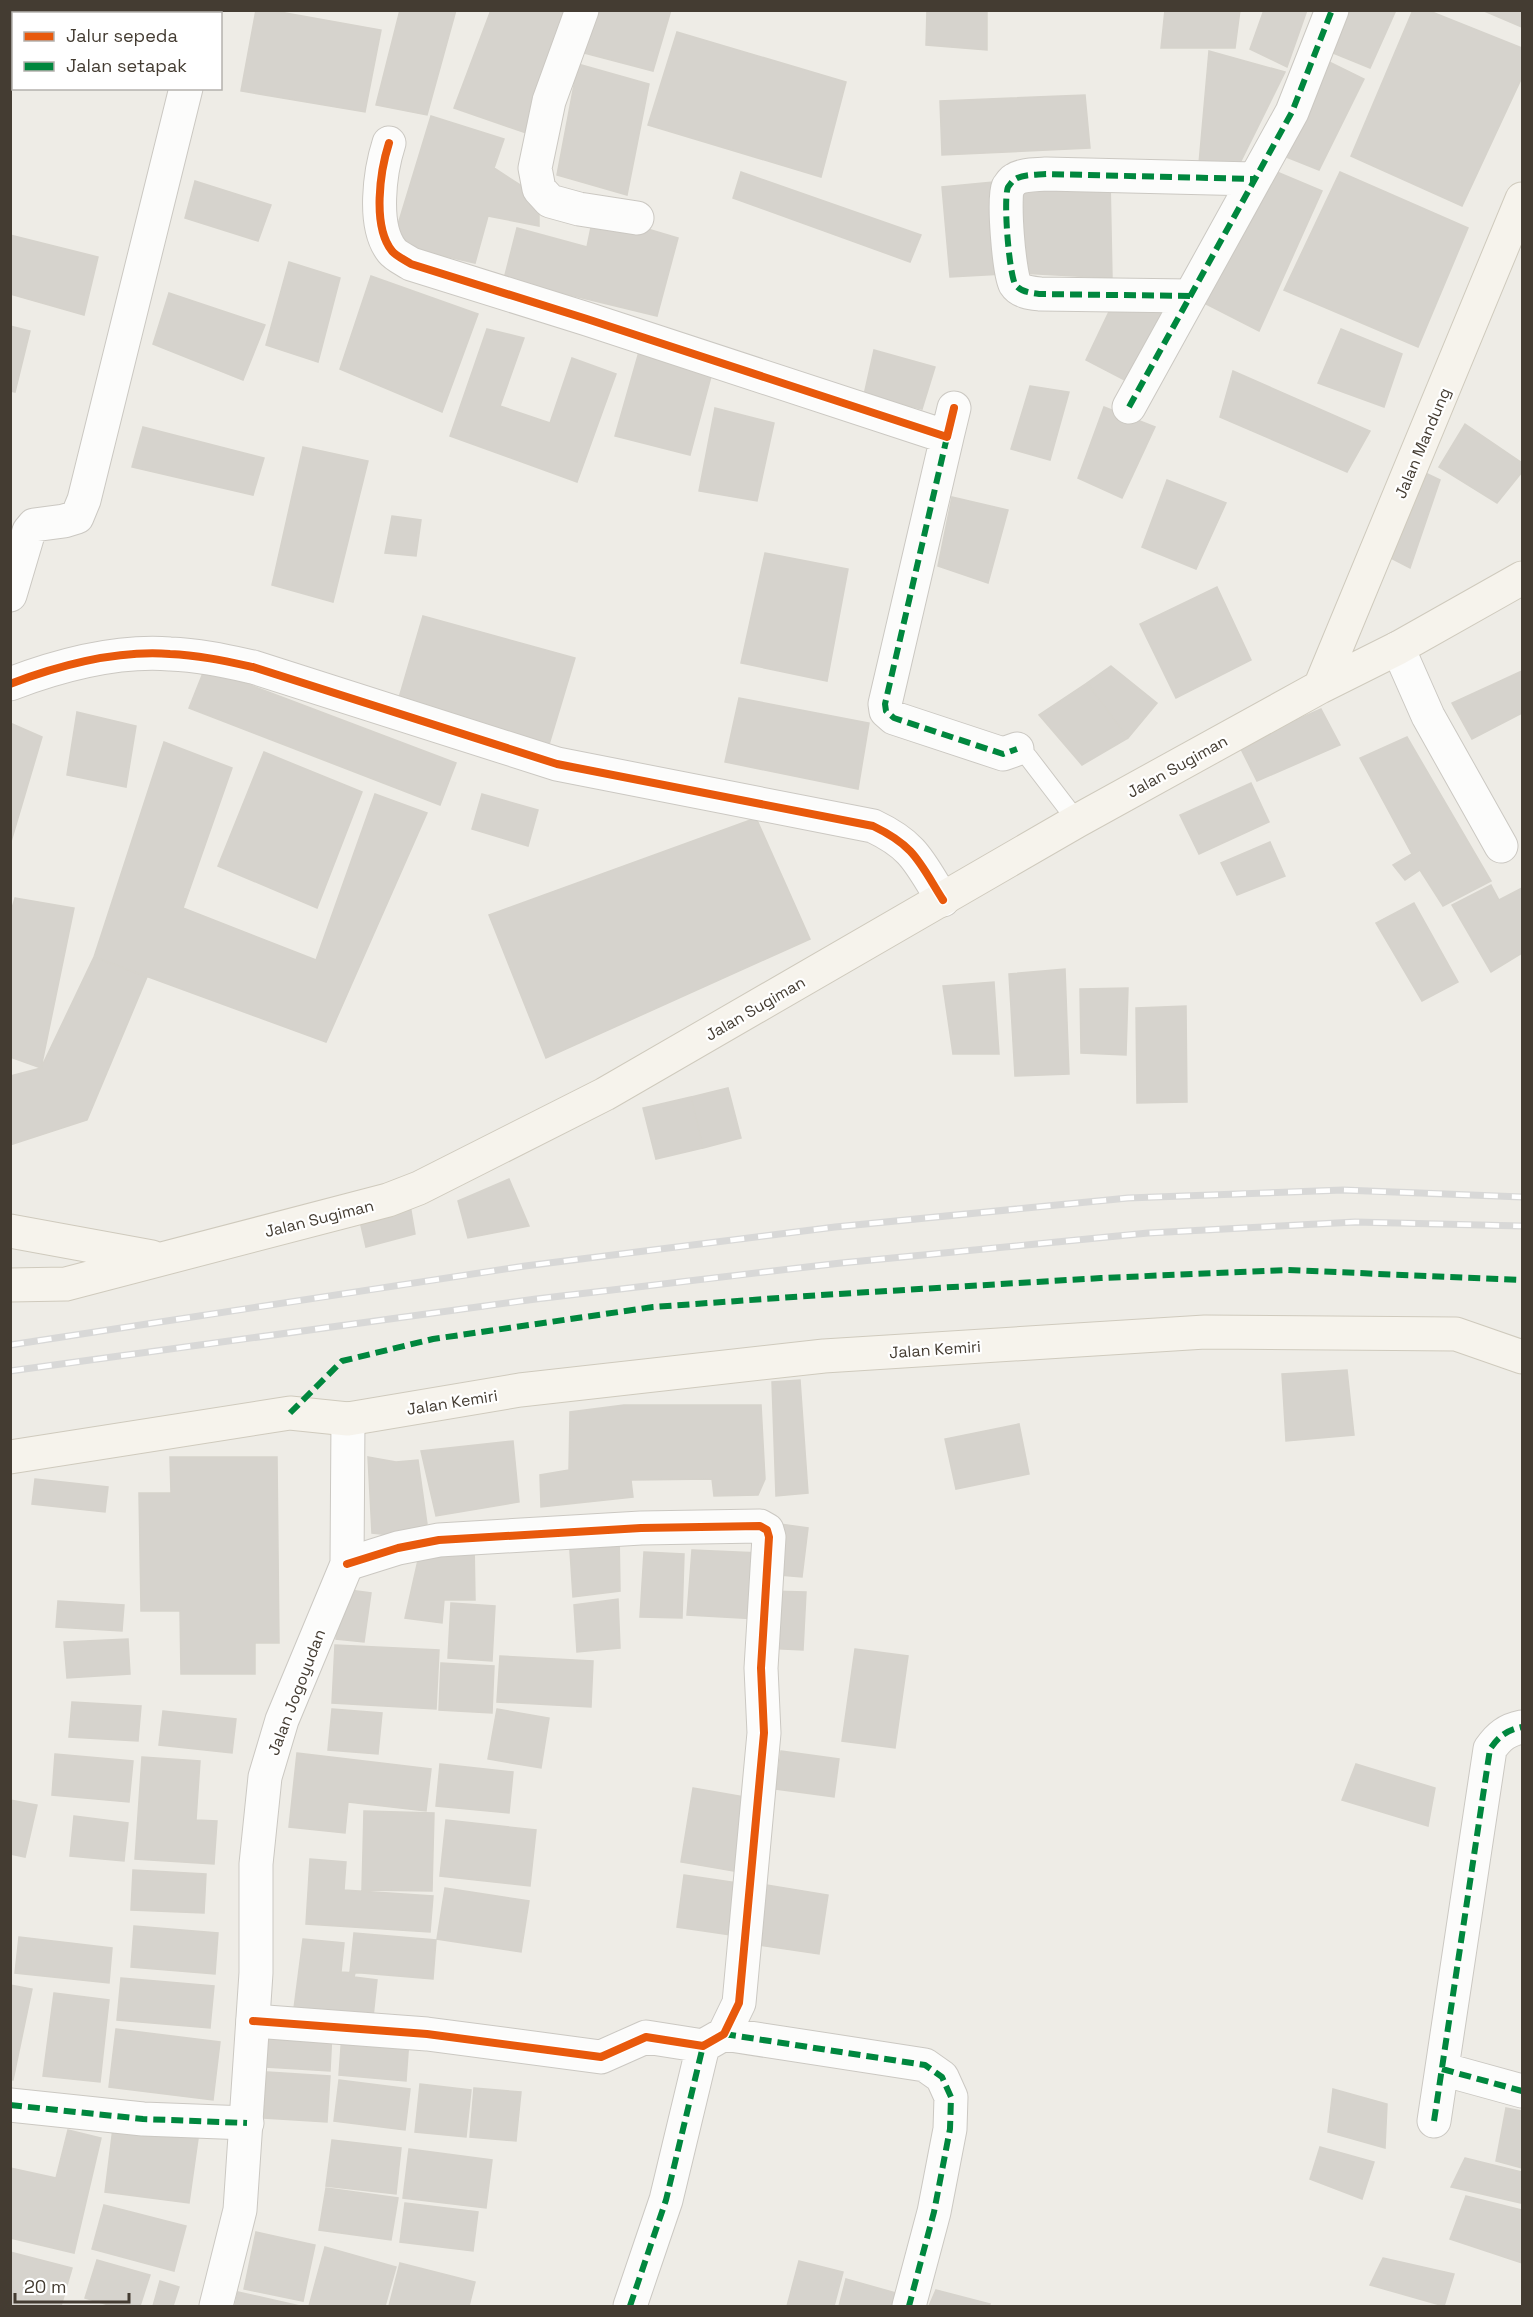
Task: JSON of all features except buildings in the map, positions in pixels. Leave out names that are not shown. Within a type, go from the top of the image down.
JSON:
[{"type":"main road","name":"Jalan Mandung","points":[[1320,687],[1522,199]]},
{"type":"main road","name":"Jalan Sugiman","points":[[10,1285],[66,1284],[388,1200],[419,1188],[605,1094],[1077,821],[1320,687],[1398,648],[1522,578]]},
{"type":"main road","points":[[10,1231],[160,1258]]},
{"type":"main road","name":"Jalan Kemiri","points":[[348,1419],[520,1390],[824,1356],[1205,1332],[1456,1334],[1522,1357]]},
{"type":"main road","points":[[10,1457],[290,1413],[348,1419]]},
{"type":"street","points":[[582,10],[549,101],[535,168],[539,189],[550,201],[579,209],[637,219]]},
{"type":"street","points":[[1129,407],[1292,112],[1332,10]]},
{"type":"street","points":[[10,596],[29,531],[34,525],[77,517],[84,500],[186,90]]},
{"type":"street","points":[[389,143],[382,165],[380,207],[384,235],[392,252],[411,264],[587,319],[951,423],[885,704],[886,711],[894,718],[1003,754],[1021,752]]},
{"type":"street","points":[[1190,296],[1040,294],[1024,291],[1016,285],[1012,271],[1006,199],[1009,186],[1015,179],[1021,177],[1046,174],[1254,179]]},
{"type":"street","points":[[1398,648],[1428,716],[1501,846]]},
{"type":"street","points":[[10,684],[38,673],[115,656],[168,653],[211,658],[253,667],[557,764],[873,826],[896,837],[912,851],[943,900]]},
{"type":"street","name":"Jalan Jogoyudan","points":[[216,2307],[240,2210],[256,1973],[256,1864],[265,1777],[282,1720],[347,1564],[348,1419]]},
{"type":"street","points":[[347,1564],[398,1548],[440,1540],[641,1528],[760,1526],[767,1530],[769,1537],[761,1668],[764,1733],[738,2003],[713,2040],[666,2200],[630,2307]]},
{"type":"street","points":[[1434,2121],[1490,1749],[1498,1738],[1510,1730],[1522,1727]]},
{"type":"street","points":[[253,2021],[427,2034],[601,2057],[646,2037],[713,2040],[925,2065],[942,2077],[951,2097],[950,2129],[934,2212],[909,2307]]},
{"type":"street","points":[[1442,2070],[1522,2091]]},
{"type":"street","points":[[10,2105],[143,2119],[247,2123]]},
{"type":"lane","points":[[1021,752],[1030,758],[1077,821]]},
{"type":"railway","points":[[10,1345],[525,1266],[835,1227],[1128,1198],[1343,1190],[1522,1197]]},
{"type":"railway","points":[[10,1371],[536,1299],[841,1263],[1148,1233],[1355,1222],[1522,1226]]},
{"type":"marked path","points":[[1129,407],[1292,112],[1332,10]]},
{"type":"marked path","points":[[1190,296],[1040,294],[1020,289],[1015,284],[1009,251],[1006,220],[1008,187],[1013,180],[1021,177],[1046,174],[1254,179]]},
{"type":"marked path","points":[[947,437],[885,704],[886,711],[894,718],[1003,754],[1017,749]]},
{"type":"marked path","points":[[290,1413],[342,1361],[433,1339],[653,1307],[1101,1278],[1287,1270],[1522,1280]]},
{"type":"marked path","points":[[1434,2121],[1490,1749],[1504,1734],[1522,1727]]},
{"type":"marked path","points":[[724,2034],[925,2065],[942,2077],[951,2097],[950,2129],[934,2212],[909,2306]]},
{"type":"marked path","points":[[630,2306],[666,2200],[703,2046]]},
{"type":"marked path","points":[[1442,2069],[1522,2091]]},
{"type":"marked path","points":[[10,2105],[143,2119],[247,2123]]},
{"type":"cycle path","points":[[389,143],[381,183],[382,228],[392,251],[411,264],[947,437],[954,408]]},
{"type":"cycle path","points":[[10,684],[69,665],[130,654],[191,656],[253,667],[557,764],[873,826],[887,833],[915,856],[943,900]]},
{"type":"cycle path","points":[[253,2021],[427,2034],[601,2057],[646,2037],[703,2046],[724,2034],[739,2003],[764,1733],[761,1668],[769,1537],[767,1530],[760,1526],[641,1528],[439,1540],[398,1548],[347,1564]]}]
